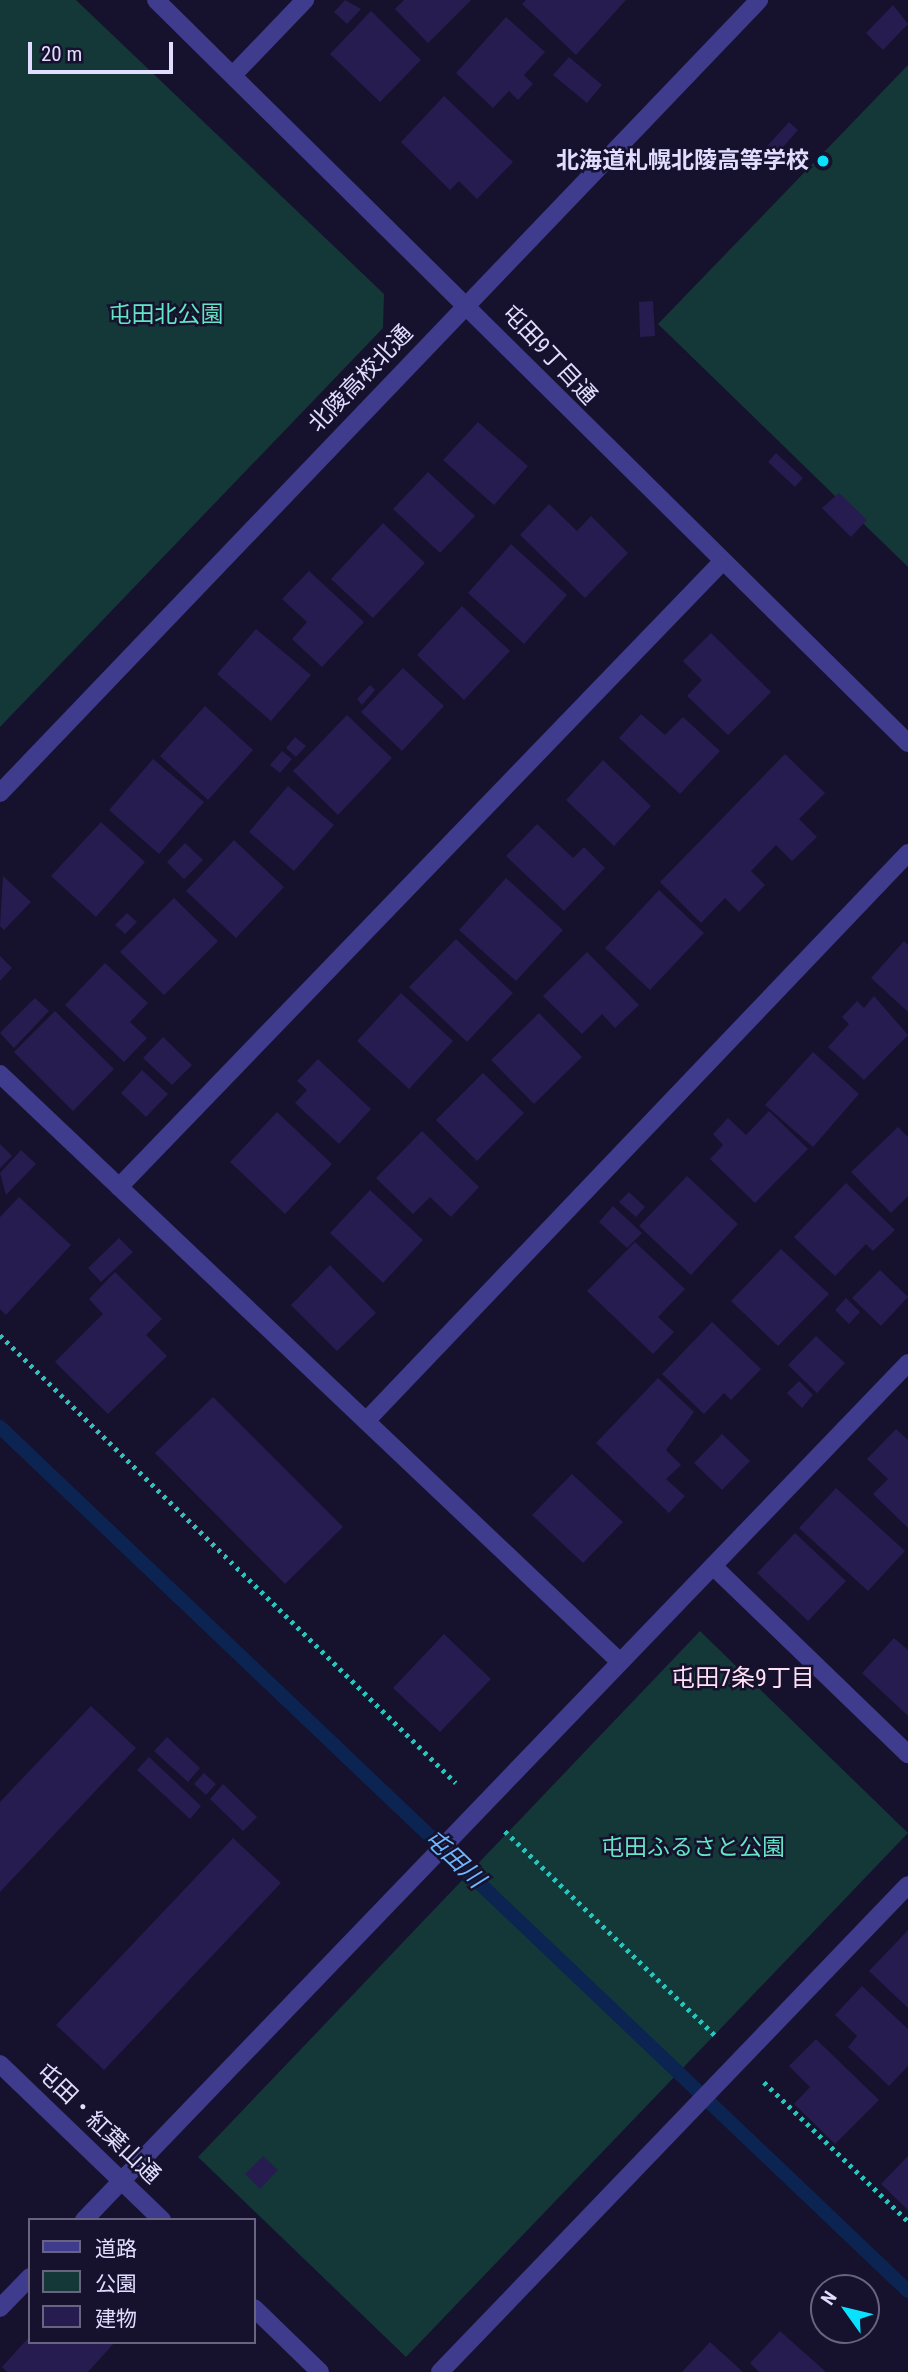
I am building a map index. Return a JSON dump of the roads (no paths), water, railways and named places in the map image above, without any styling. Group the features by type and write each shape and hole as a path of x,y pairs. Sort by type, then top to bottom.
{"street":[{"name":"屯田9丁目通","path":"156,0 468,303 720,564 908,743"},
{"path":"234,74 305,0"},
{"name":"北陵高校北通","path":"0,793 759,0"},
{"path":"119,1187 720,564"},
{"path":"366,1421 908,853"},
{"path":"0,1074 618,1660"},
{"path":"86,2218 618,1660 713,1566 908,1363"},
{"path":"713,1566 908,1754"},
{"path":"440,2372 908,1885"},
{"name":"屯田・紅葉山通","path":"0,2064 160,2218"},
{"path":"0,2308 28,2279"},
{"path":"256,2310 320,2372"}],"waterway":[{"name":"屯田川","path":"0,1427 908,2291"}],"place":[{"name":"北海道札幌北陵高等学校","path":"823,161"}],"district":[{"name":"屯田7条9丁目","path":"743,1679"}],"park label":[{"name":"屯田北公園","path":"166,315"},
{"name":"屯田ふるさと公園","path":"693,1848"}]}
